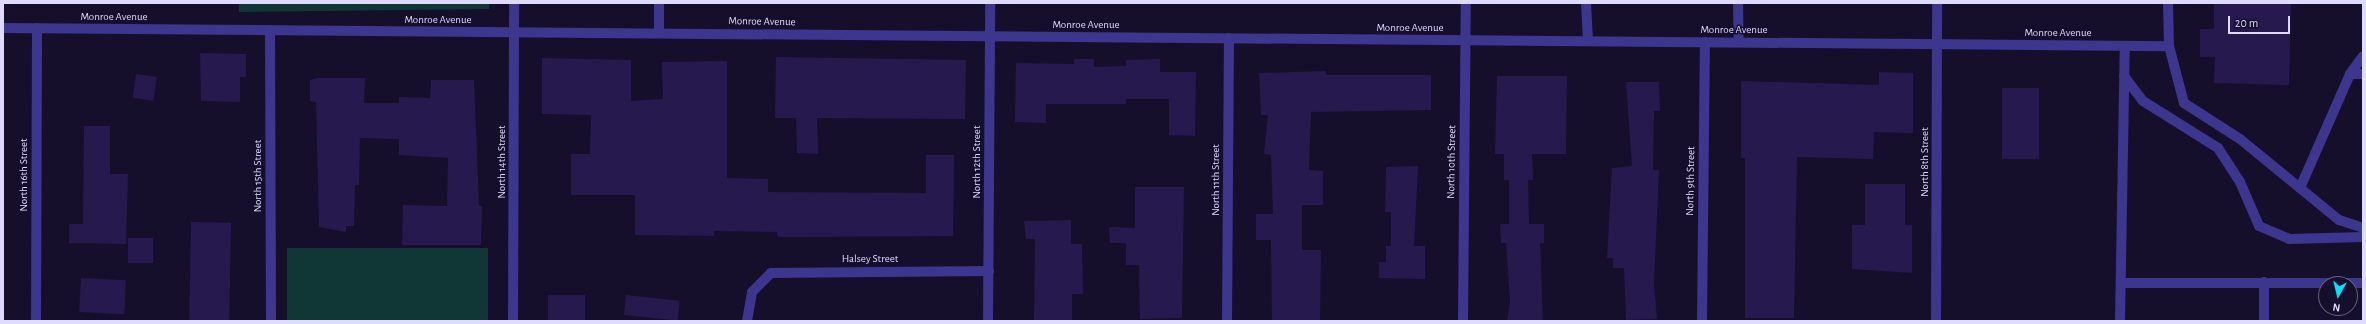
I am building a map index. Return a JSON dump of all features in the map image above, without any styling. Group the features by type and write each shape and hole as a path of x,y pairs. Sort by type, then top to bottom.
{"street":[{"name":"North 14th Street","path":"513,321 514,3"},
{"path":"659,3 659,33"},
{"name":"North 12th Street","path":"988,321 990,3"},
{"name":"North 10th Street","path":"1463,321 1466,3"},
{"path":"1586,3 1588,41"},
{"path":"1738,3 1739,42"},
{"name":"North 8th Street","path":"1936,321 1937,3"},
{"path":"2168,3 2169,46 2184,103 2240,139 2339,220 2363,228"},
{"name":"Monroe Avenue","path":"3,28 2169,46"},
{"name":"North 16th Street","path":"36,321 37,28"},
{"name":"North 15th Street","path":"270,30 271,321"},
{"name":"North 11th Street","path":"1227,321 1229,38"},
{"name":"North 9th Street","path":"1702,321 1705,42"},
{"path":"2120,321 2125,46"},
{"path":"2300,188 2350,74 2363,56"},
{"path":"2350,74 2363,74"},
{"path":"2124,76 2143,100 2218,148 2240,182 2259,226 2289,239 2363,236"},
{"name":"Halsey Street","path":"747,321 748,302 756,284 771,272 989,270"},
{"path":"2264,282 2264,321"},
{"path":"2121,283 2363,283"}],"green space":[{"path":"239,3 489,3 489,9 239,12"},
{"path":"287,248 488,248 488,321 287,321"}],"building":[{"path":"2214,3 2291,3 2289,85 2214,83 2215,57 2200,57 2200,29 2214,29"},
{"path":"200,53 246,54 246,77 240,77 240,102 201,101"},
{"path":"776,57 966,60 965,119 817,118 818,154 797,153 796,118 775,118"},
{"path":"542,58 631,60 631,101 663,99 662,62 727,61 727,178 768,179 768,192 926,193 926,155 954,155 953,236 778,237 777,232 714,231 714,236 635,235 635,195 571,195 571,154 590,154 591,115 542,114"},
{"path":"1074,59 1094,59 1094,67 1126,66 1126,60 1160,59 1160,72 1196,72 1195,136 1169,135 1169,99 1126,99 1126,104 1046,104 1046,123 1015,122 1016,63 1074,64"},
{"path":"1326,71 1326,75 1431,75 1431,110 1311,112 1309,170 1323,171 1323,205 1302,205 1302,250 1321,250 1320,321 1272,321 1271,240 1256,240 1256,214 1273,214 1271,155 1264,154 1268,115 1261,115 1259,73"},
{"path":"1879,72 1913,73 1913,133 1874,132 1873,159 1797,157 1794,318 1745,318 1745,158 1741,158 1741,81 1879,85"},
{"path":"136,74 157,77 153,101 133,98"},
{"path":"1497,76 1567,76 1566,154 1532,154 1533,180 1528,180 1529,224 1544,224 1544,243 1540,243 1543,321 1507,321 1510,301 1506,243 1501,243 1500,224 1509,224 1509,180 1504,180 1504,154 1495,154"},
{"path":"317,78 365,78 364,103 399,103 399,97 430,98 431,80 474,80 479,206 482,206 481,245 402,245 403,205 447,206 448,158 399,155 399,139 360,138 359,185 355,185 354,226 346,226 346,232 319,227 316,102 310,101 310,80"},
{"path":"1626,82 1659,82 1660,111 1654,111 1653,170 1659,170 1654,283 1657,319 1626,320 1624,268 1613,268 1613,258 1607,258 1612,168 1632,166"},
{"path":"2002,88 2039,88 2039,159 2002,159"},
{"path":"84,126 110,126 110,174 128,174 126,244 69,243 69,224 83,224"},
{"path":"1418,166 1414,246 1425,246 1425,279 1379,278 1379,262 1386,262 1386,246 1391,246 1391,212 1385,212 1386,167"},
{"path":"1865,184 1905,184 1905,225 1912,225 1912,273 1852,269 1852,225 1865,225"},
{"path":"1135,187 1184,187 1182,318 1140,319 1139,265 1126,265 1126,243 1110,243 1109,227 1135,228"},
{"path":"1071,220 1071,244 1082,244 1083,294 1072,294 1072,321 1034,321 1035,239 1026,239 1024,221"},
{"path":"191,222 231,223 229,321 189,321"},
{"path":"128,238 153,238 153,263 128,263"},
{"path":"81,278 126,280 124,314 79,312"},
{"path":"548,295 585,295 585,321 548,321"},
{"path":"626,295 680,301 678,321 624,315"}]}
